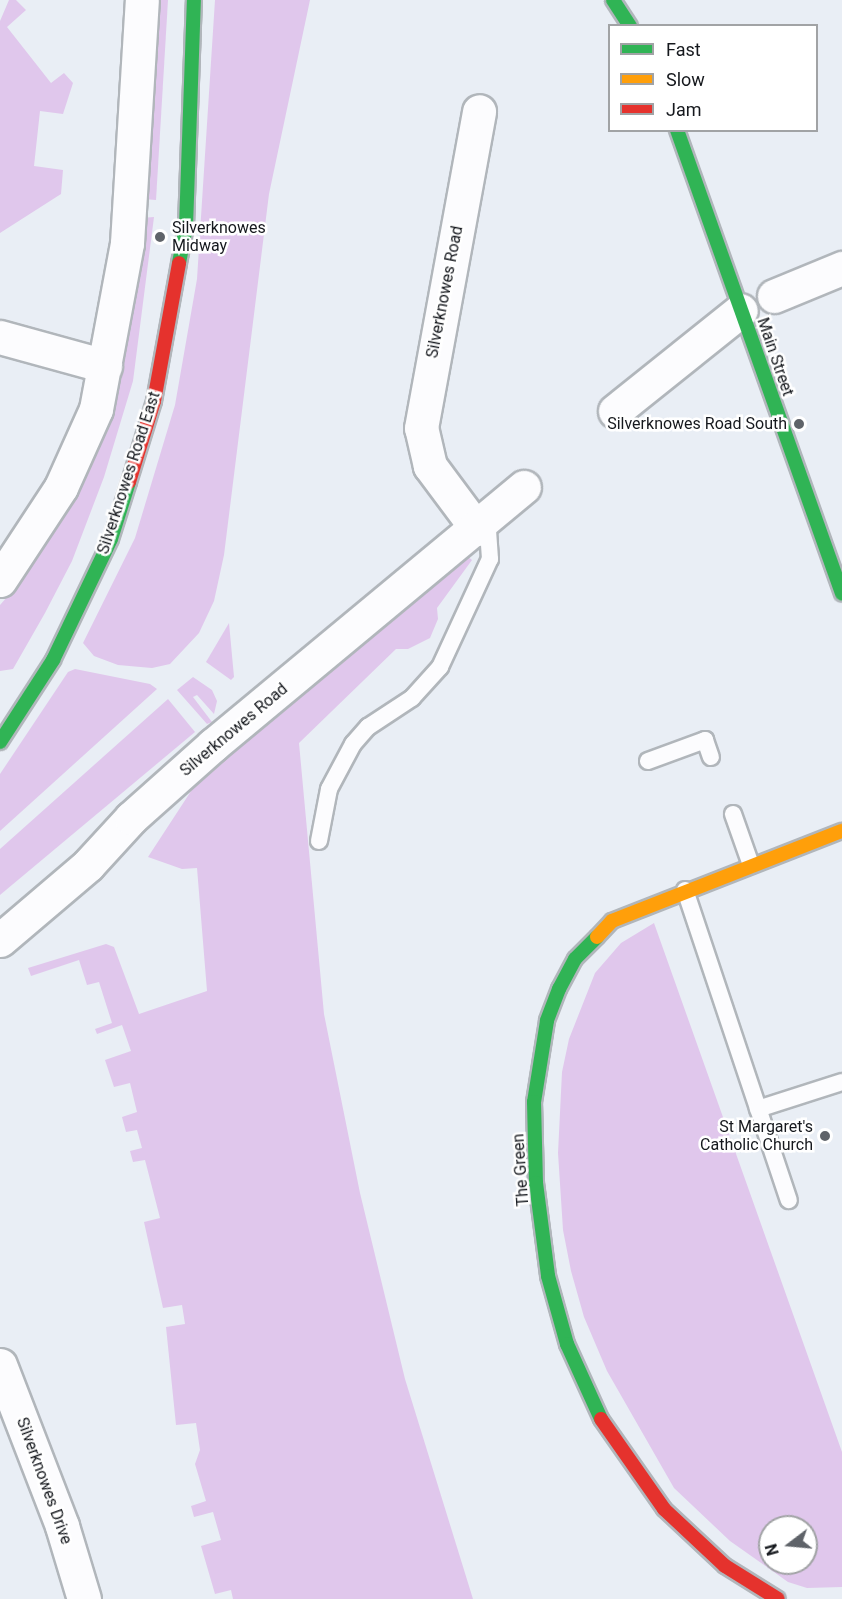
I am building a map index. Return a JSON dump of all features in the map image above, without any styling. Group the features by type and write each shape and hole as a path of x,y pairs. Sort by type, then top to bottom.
{"street":[{"path":"0,580 61,487 96,409 127,243 142,0"},
{"name":"Silverknowes Road East","path":"0,742 53,660 111,539 154,401 186,225 194,0"},
{"path":"613,0 629,24"},
{"name":"Silverknowes Road","path":"479,111 421,428 430,466 482,525"},
{"name":"Main Street","path":"678,132 842,594"},
{"path":"774,296 842,268"},
{"path":"615,411 741,310"},
{"path":"0,337 105,366"},
{"name":"Silverknowes Road","path":"0,940 88,865 131,818 213,745 482,525 524,487"},
{"name":"The Green","path":"778,1599 725,1566 695,1540 664,1509 611,1438 567,1344 548,1276 542,1230 534,1102 547,1021 559,989 575,959 612,921 685,890 842,831"},
{"name":"Silverknowes Drive","path":"0,1365 62,1526 84,1599"}],"lane":[{"path":"319,841 328,789 353,744 368,727 412,698 440,667 490,559 482,525"},
{"path":"648,761 705,740 711,757"},
{"path":"733,814 752,865"},
{"path":"685,890 789,1200"},
{"path":"758,1109 842,1082"}],"shaded area":[{"path":"9,0 16,0 26,10 7,27 51,83 64,73 73,83 63,114 40,111 34,166 63,170 61,194 0,233 0,21"},
{"path":"154,0 168,0 156,200 143,199"},
{"path":"215,0 310,0 269,194 224,555 214,601 199,633 170,664 152,668 118,665 94,656 83,643 135,538 175,405 197,279"},
{"path":"154,217 133,381 104,477 72,561 45,613 13,669 0,671 0,605 22,580 73,496 108,414 123,361 141,218"},
{"path":"467,556 472,560 437,608 438,619 430,638 408,649 396,649 299,743 324,1014 360,1193 405,1379 473,1599 233,1599 231,1590 215,1594 201,1546 221,1540 213,1512 194,1517 191,1506 206,1501 195,1464 200,1450 196,1423 176,1425 166,1327 185,1324 182,1305 163,1308 144,1222 160,1218 145,1160 133,1162 130,1151 142,1148 137,1130 126,1132 122,1117 137,1112 130,1083 114,1087 105,1060 131,1051 122,1025 97,1034 95,1029 112,1023 99,982 87,985 79,960 31,976 28,968 106,944 114,947 139,1014 207,991 197,868 182,869 148,857 195,785"},
{"path":"229,623 234,677 231,680 206,662"},
{"path":"75,669 150,684 157,689 0,831 0,774 68,672"},
{"path":"193,677 212,690 217,701 214,714 197,695 193,697 212,722 207,724 177,690"},
{"path":"168,699 195,732 0,895 0,849"},
{"path":"654,923 842,1452 842,1587 807,1588 788,1582 778,1575 818,1575 818,1515 758,1515 758,1561 730,1541 674,1488 607,1371 584,1317 571,1271 563,1230 558,1153 562,1072 569,1039 595,973 621,943"}],"traffic: fast":[{"path":"179,263 186,226 194,0"},
{"path":"613,0 629,24"},
{"path":"678,132 842,594"},
{"path":"0,742 53,660 111,539 129,482"},
{"path":"597,937 575,959 559,989 547,1021 534,1102 536,1183 548,1276 567,1344 601,1419"}],"traffic: slow":[{"path":"597,937 612,921 842,831"}],"traffic: jam":[{"path":"129,482 154,401 179,263"},
{"path":"601,1419 664,1509 725,1566 778,1599"}],"place":[{"name":"Silverknowes Midway","path":"160,237"},
{"name":"Silverknowes Road South","path":"799,424"},
{"name":"St Margaret's Catholic Church","path":"825,1136"}]}
